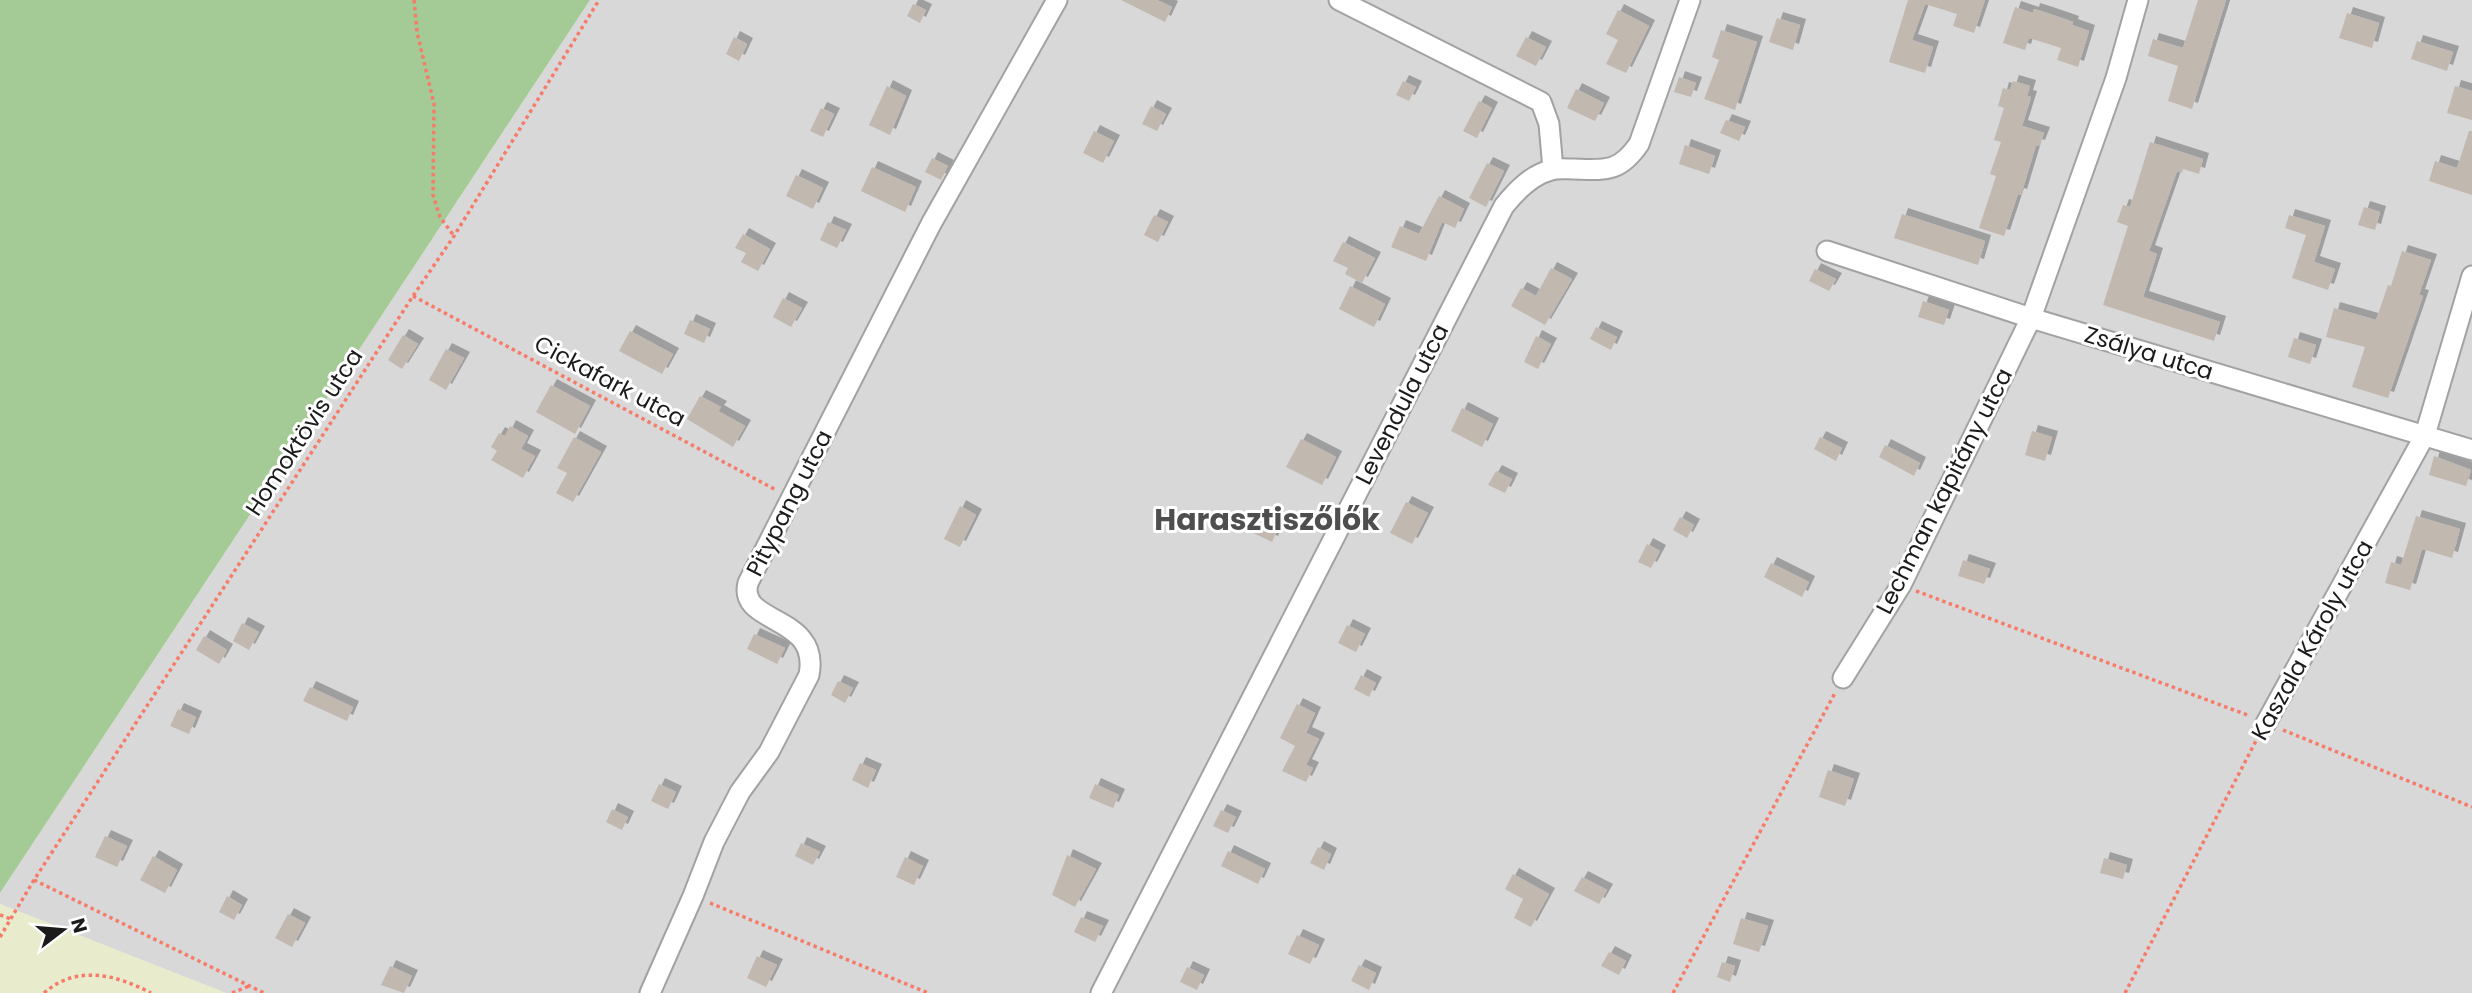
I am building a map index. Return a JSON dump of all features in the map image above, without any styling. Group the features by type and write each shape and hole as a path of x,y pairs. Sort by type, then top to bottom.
{"street":[{"name":"Pitypang utca","path":"650,993 714,842 740,792 769,752 809,675 812,664 803,638 751,603 747,592 748,583 931,224 1057,0"},
{"path":"1339,0 1541,102 1549,124 1553,169 1606,170 1622,165 1639,144 1690,0"},
{"name":"Lechman kapitány utca","path":"1843,678 1901,585 2031,318 2116,78 2138,0"},
{"name":"Levendula utca","path":"1101,993 1504,206 1524,185 1553,169"},
{"name":"Zsálya utca","path":"1827,251 2031,318 2472,450"},
{"name":"Kaszala Károly utca","path":"2266,723 2425,435 2472,276"}],"path":[{"path":"414,0 417,32 434,104 433,195 440,218 454,236"},
{"name":"Homoktövis utca","path":"0,937 34,880 454,236 599,0"},
{"name":"Cickafark utca","path":"413,296 790,498"},
{"path":"1901,585 2266,723 2472,807"},
{"path":"1673,993 1843,678"},
{"name":"Kaszala Károly utca","path":"2125,993 2266,723"},
{"path":"34,880 264,993"},
{"path":"693,896 928,993"},
{"path":"0,915 11,919"},
{"path":"44,993 67,978 92,974 126,980 151,993"},
{"path":"232,993 249,986"}],"shaded area":[{"path":"590,0 2472,0 2472,993 226,993 0,904 0,893"}],"green space":[{"path":"0,0 590,0 0,893"},
{"path":"0,904 226,993 0,993"}],"building":[{"path":"1121,0 1157,0 1172,7 1165,22"},
{"path":"1908,0 1985,0 1974,33 1953,26 1957,14 1925,4 1912,40 1933,47 1925,73 1889,62"},
{"path":"2198,0 2226,0 2192,109 2168,101 2178,66 2148,56 2153,39 2183,48"},
{"path":"913,4 926,10 920,23 907,16"},
{"path":"2015,7 2033,13 2034,9 2047,13 2089,31 2078,67 2057,60 2061,48 2029,38 2025,50 2003,43"},
{"path":"1618,10 1649,26 1626,73 1606,64 1618,40 1606,34"},
{"path":"2347,13 2379,23 2372,48 2339,38"},
{"path":"1777,18 1800,25 1793,50 1769,42"},
{"path":"1721,30 1757,42 1735,110 1704,99 1719,60 1712,57"},
{"path":"734,37 747,44 739,61 726,54"},
{"path":"1526,37 1546,47 1536,66 1516,56"},
{"path":"2417,41 2453,52 2447,71 2411,59"},
{"path":"1679,77 1696,83 1691,97 1674,92"},
{"path":"1403,81 1416,87 1409,101 1396,95"},
{"path":"2013,81 2030,86 2027,96 2031,97 2022,126 2044,133 2039,146 2036,145 2021,195 2018,194 2004,236 1979,228 1996,176 1990,174 2001,142 1994,140 2004,108 1998,106 2003,88 2010,90"},
{"path":"887,86 906,96 890,135 869,125"},
{"path":"2455,86 2472,91 2472,120 2447,113"},
{"path":"1576,89 1604,103 1595,121 1567,108"},
{"path":"1479,101 1492,108 1477,138 1463,131"},
{"path":"1151,106 1166,114 1157,131 1142,124"},
{"path":"821,108 834,114 823,137 810,131"},
{"path":"1726,120 1745,127 1739,141 1720,133"},
{"path":"1094,131 1114,141 1103,163 1083,153"},
{"path":"2469,131 2472,131 2472,195 2429,181 2435,161 2457,168"},
{"path":"2150,142 2203,159 2199,174 2183,169 2182,173 2177,171 2149,251 2157,254 2143,297 2220,322 2214,341 2103,305 2128,226 2117,222 2123,205 2130,207"},
{"path":"1685,145 1715,156 1709,174 1679,164"},
{"path":"932,158 948,166 941,180 925,172"},
{"path":"1487,163 1504,171 1486,207 1469,198"},
{"path":"872,167 916,187 905,212 861,191"},
{"path":"796,175 823,188 813,209 786,196"},
{"path":"1439,196 1464,209 1455,228 1442,222 1426,261 1391,247 1400,226 1419,234"},
{"path":"2364,207 2380,212 2375,230 2358,225"},
{"path":"1902,214 1985,241 1978,265 1894,238"},
{"path":"1154,215 1168,222 1158,242 1144,235"},
{"path":"2289,215 2325,226 2314,262 2335,269 2328,290 2292,278 2306,235 2285,228"},
{"path":"828,222 846,230 837,248 820,240"},
{"path":"743,234 770,249 758,271 741,262 746,253 735,248"},
{"path":"1343,242 1375,258 1362,283 1345,274 1348,268 1333,261"},
{"path":"2402,251 2431,260 2419,295 2423,296 2388,398 2352,387 2365,347 2326,337 2334,308 2376,320"},
{"path":"1551,268 1572,279 1545,325 1511,306 1521,288 1536,296"},
{"path":"1815,269 1836,279 1829,291 1809,281"},
{"path":"1350,286 1385,304 1374,327 1339,309"},
{"path":"783,298 802,308 791,327 773,317"},
{"path":"1923,301 1949,310 1944,325 1918,317"},
{"path":"690,320 710,329 704,343 684,334"},
{"path":"1596,327 1617,337 1611,350 1590,339"},
{"path":"630,331 673,354 662,374 619,351"},
{"path":"403,335 418,344 402,369 388,360"},
{"path":"1536,336 1551,344 1538,369 1524,362"},
{"path":"2294,338 2316,345 2310,364 2288,357"},
{"path":"446,349 464,358 446,390 429,380"},
{"path":"551,385 590,406 575,434 536,412"},
{"path":"700,396 721,407 718,411 745,426 733,447 687,419"},
{"path":"1462,408 1493,424 1482,447 1451,431"},
{"path":"510,426 528,436 521,449 535,456 523,478 491,460 497,451 491,447 499,433 505,436"},
{"path":"2032,431 2052,437 2045,461 2025,455"},
{"path":"574,437 601,452 573,502 556,493 567,473 557,468"},
{"path":"1820,437 1842,448 1836,461 1814,449"},
{"path":"1301,439 1336,457 1322,485 1286,467"},
{"path":"1885,445 1920,463 1914,476 1879,457"},
{"path":"2434,456 2471,470 2466,486 2429,475"},
{"path":"1496,471 1512,479 1505,493 1488,485"},
{"path":"1406,502 1428,513 1412,544 1390,533"},
{"path":"960,506 976,515 960,547 944,539"},
{"path":"1258,516 1279,526 1272,542 1251,532"},
{"path":"2416,516 2460,529 2452,558 2422,549 2410,590 2385,583 2391,562 2401,565"},
{"path":"1680,517 1694,525 1687,538 1673,530"},
{"path":"1647,544 1660,551 1651,568 1638,562"},
{"path":"1963,560 1990,569 1984,584 1958,576"},
{"path":"1771,563 1809,582 1802,597 1764,577"},
{"path":"242,623 259,632 249,650 233,641"},
{"path":"1347,625 1365,634 1356,652 1338,643"},
{"path":"754,634 785,648 777,664 747,649"},
{"path":"204,636 227,650 219,664 196,650"},
{"path":"1361,675 1376,683 1369,697 1354,689"},
{"path":"838,681 853,688 845,703 831,695"},
{"path":"310,687 353,707 347,721 303,701"},
{"path":"1297,704 1315,713 1306,733 1319,739 1306,765 1313,768 1306,782 1282,771 1295,746 1280,738"},
{"path":"178,709 196,717 189,734 170,726"},
{"path":"860,763 876,770 868,788 852,780"},
{"path":"1828,770 1854,779 1845,806 1819,797"},
{"path":"659,784 676,792 668,809 651,801"},
{"path":"1095,784 1119,795 1113,808 1089,798"},
{"path":"612,809 628,817 622,830 606,822"},
{"path":"1221,810 1236,817 1228,833 1213,826"},
{"path":"105,836 127,846 117,867 95,857"},
{"path":"801,843 820,852 813,865 795,856"},
{"path":"1318,847 1331,854 1324,870 1310,863"},
{"path":"1228,851 1265,869 1258,884 1221,866"},
{"path":"1067,855 1096,869 1075,907 1052,895"},
{"path":"153,856 177,870 165,893 140,880"},
{"path":"905,857 923,866 914,885 896,877"},
{"path":"2104,858 2127,865 2123,879 2100,873"},
{"path":"1513,874 1549,894 1531,927 1514,918 1523,899 1505,889"},
{"path":"1582,877 1607,890 1599,904 1574,891"},
{"path":"227,896 242,905 234,920 219,912"},
{"path":"288,914 305,923 292,947 275,938"},
{"path":"1081,917 1103,926 1095,942 1074,932"},
{"path":"1741,918 1768,926 1759,952 1733,944"},
{"path":"1297,935 1319,945 1310,964 1288,954"},
{"path":"1609,952 1626,961 1619,975 1601,966"},
{"path":"757,956 777,965 766,987 747,978"},
{"path":"1722,962 1735,966 1730,982 1717,977"},
{"path":"1359,965 1376,973 1369,990 1351,981"},
{"path":"390,966 412,976 404,993 381,985"},
{"path":"1187,967 1204,975 1197,990 1180,982"}],"district":[{"name":"Harasztiszőlők","path":"1267,519"}]}
